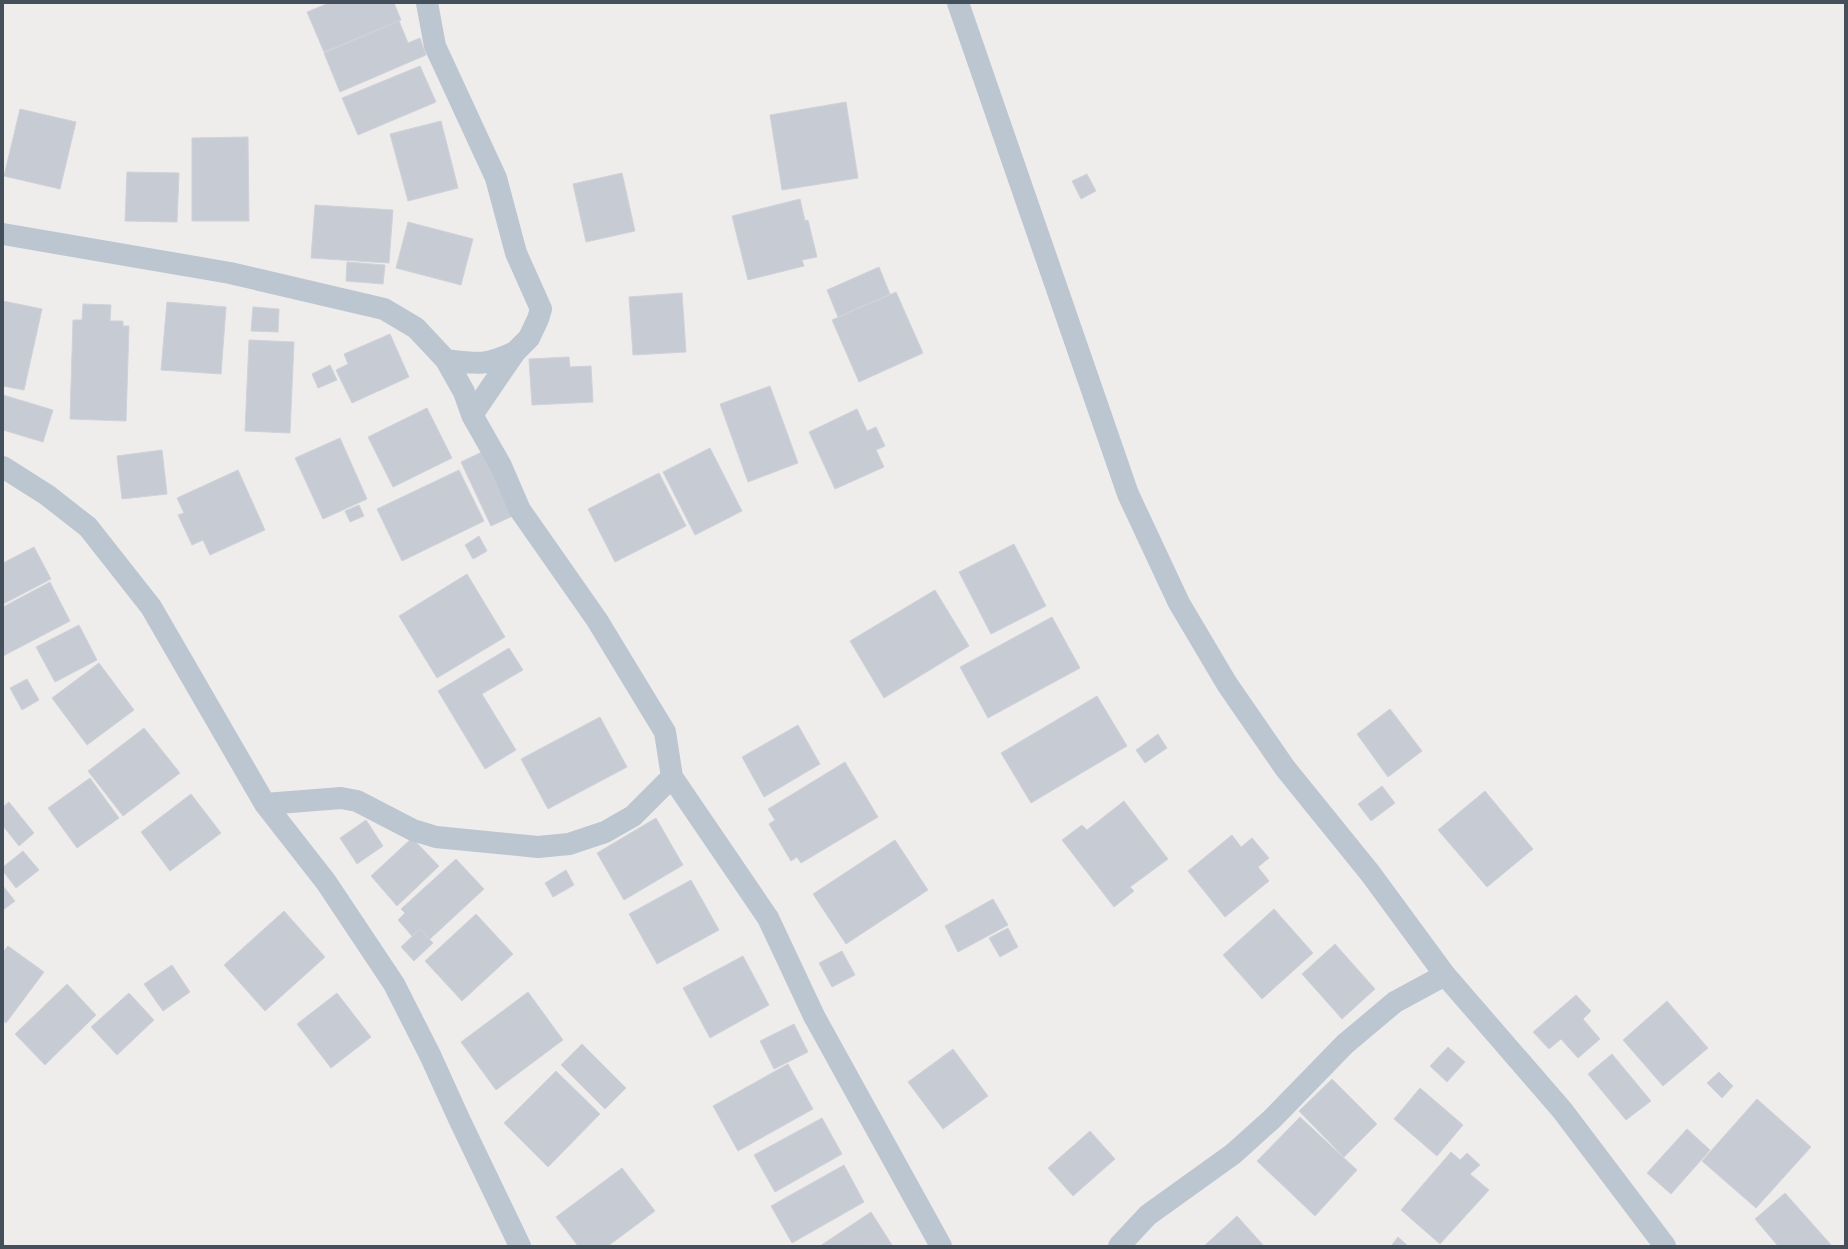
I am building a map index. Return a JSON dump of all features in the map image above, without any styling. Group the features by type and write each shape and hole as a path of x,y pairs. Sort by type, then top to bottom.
{"street":[{"path":"427,3 435,46 496,178 516,253 541,309 529,338 515,352 472,415"},
{"path":"958,3 1128,494 1179,603 1227,684 1285,768 1370,873 1445,975 1562,1110 1665,1246"},
{"path":"3,234 230,273 384,309 416,328 446,360 464,392 472,415 501,466 520,510 597,620 665,732 672,777 768,918 814,1016 942,1246"},
{"path":"446,360 478,364 494,361 515,352"},
{"path":"3,467 47,495 88,528 146,601 265,804 326,882 394,984 430,1055 520,1246"},
{"path":"265,804 341,798 357,801 413,830 436,837 538,847 568,844 605,832 633,816 672,777"},
{"path":"1119,1246 1148,1215 1233,1154 1272,1119 1356,1035 1395,1002 1445,975"}],"building":[{"path":"329,3 394,3 401,20 324,52 307,12"},
{"path":"399,21 408,43 420,38 426,55 340,92 324,53"},
{"path":"420,66 436,102 358,135 342,98"},
{"path":"846,102 858,178 782,190 770,115"},
{"path":"20,109 76,122 60,189 4,176"},
{"path":"441,121 458,188 408,201 390,134"},
{"path":"248,137 249,221 192,221 192,138"},
{"path":"127,172 179,173 177,222 125,221"},
{"path":"622,173 635,231 586,242 573,184"},
{"path":"1087,174 1096,191 1081,199 1072,181"},
{"path":"800,199 805,221 808,220 817,257 802,260 804,266 748,280 732,216"},
{"path":"315,205 393,210 389,263 311,258"},
{"path":"408,222 473,239 461,285 396,268"},
{"path":"347,262 385,265 383,284 346,281"},
{"path":"879,267 890,294 838,317 827,290"},
{"path":"896,292 923,353 859,382 832,320"},
{"path":"682,293 686,352 633,355 629,297"},
{"path":"3,301 42,309 24,390 3,386"},
{"path":"167,302 226,307 221,374 161,370"},
{"path":"83,304 111,305 110,321 123,321 123,326 129,326 126,421 70,419 73,320 82,320"},
{"path":"253,307 279,309 278,332 251,331"},
{"path":"390,334 409,377 352,403 336,370 348,364 344,354"},
{"path":"249,340 294,342 290,433 245,431"},
{"path":"569,357 570,367 591,366 593,402 532,405 529,359"},
{"path":"330,365 337,380 318,388 312,374"},
{"path":"770,386 798,463 748,482 720,404"},
{"path":"3,395 53,410 43,442 3,430"},
{"path":"427,408 452,458 393,487 368,437"},
{"path":"857,409 867,431 876,427 885,446 876,450 884,467 835,489 809,432"},
{"path":"340,438 367,499 323,519 295,458"},
{"path":"710,448 742,511 695,535 663,472"},
{"path":"162,450 167,494 122,499 117,456"},
{"path":"484,451 515,515 491,526 461,462"},
{"path":"238,470 265,530 210,555 203,540 192,545 178,515 184,513 177,498"},
{"path":"459,470 484,521 402,561 377,509"},
{"path":"659,473 686,526 615,562 588,509"},
{"path":"359,505 364,516 350,522 345,511"},
{"path":"479,536 487,551 473,559 465,545"},
{"path":"1014,544 1046,606 991,634 959,572"},
{"path":"34,547 51,579 3,604 3,563"},
{"path":"467,574 505,637 437,678 399,616"},
{"path":"50,582 70,621 3,656 3,607"},
{"path":"935,590 969,646 884,698 850,641"},
{"path":"1052,617 1080,668 988,718 960,667"},
{"path":"79,625 97,660 55,682 36,647"},
{"path":"509,648 523,670 482,694 516,750 485,769 438,691"},
{"path":"99,663 134,710 87,745 52,698"},
{"path":"27,679 39,700 22,710 10,688"},
{"path":"1097,696 1127,746 1031,803 1001,753"},
{"path":"1390,709 1422,751 1388,777 1357,734"},
{"path":"600,717 627,767 548,809 521,759"},
{"path":"798,725 820,764 764,797 742,757"},
{"path":"144,728 180,773 123,816 88,771"},
{"path":"1158,734 1167,748 1145,763 1136,750"},
{"path":"845,762 878,817 801,863 797,857 791,861 769,824 775,820 768,809"},
{"path":"90,778 119,818 77,848 48,808"},
{"path":"1382,786 1395,803 1371,821 1358,804"},
{"path":"1485,791 1533,849 1487,887 1438,830"},
{"path":"191,794 221,833 170,871 141,832"},
{"path":"1124,801 1168,859 1130,887 1134,891 1114,907 1062,840 1082,825 1087,830"},
{"path":"9,802 34,833 19,846 3,826 3,807"},
{"path":"656,818 683,865 624,900 597,853"},
{"path":"366,820 383,846 357,864 340,838"},
{"path":"1232,835 1241,847 1252,838 1269,858 1258,867 1269,881 1225,917 1188,871"},
{"path":"412,838 439,866 397,906 371,876"},
{"path":"895,840 928,890 846,944 813,894"},
{"path":"23,851 39,870 16,888 3,871 3,867"},
{"path":"456,859 484,889 430,939 420,929 412,936 398,920 405,913 401,909"},
{"path":"566,870 574,885 553,897 545,883"},
{"path":"691,880 719,930 657,964 629,914"},
{"path":"3,886 15,901 3,910"},
{"path":"993,899 1008,925 958,952 945,926"},
{"path":"1274,909 1313,953 1262,999 1223,955"},
{"path":"284,911 325,957 265,1011 224,965"},
{"path":"476,914 513,954 462,1001 425,961"},
{"path":"1008,928 1018,947 1000,957 989,938"},
{"path":"420,929 433,943 414,961 401,947"},
{"path":"1335,944 1375,989 1342,1019 1302,974"},
{"path":"8,946 44,972 6,1023 3,1021 3,952"},
{"path":"842,951 855,975 832,987 819,963"},
{"path":"743,956 769,1005 710,1038 683,988"},
{"path":"172,965 190,992 163,1011 144,984"},
{"path":"67,984 96,1015 45,1065 15,1034"},
{"path":"528,992 563,1040 496,1090 461,1042"},
{"path":"129,993 154,1020 117,1055 91,1027"},
{"path":"337,993 371,1037 331,1068 297,1024"},
{"path":"1576,995 1591,1011 1583,1019 1600,1039 1578,1058 1561,1039 1549,1049 1533,1032"},
{"path":"1667,1001 1708,1048 1663,1086 1623,1040"},
{"path":"794,1024 808,1052 774,1069 760,1041"},
{"path":"582,1044 626,1088 605,1109 561,1065"},
{"path":"1448,1047 1465,1062 1447,1082 1430,1066"},
{"path":"953,1049 988,1096 943,1129 908,1082"},
{"path":"1612,1054 1651,1101 1626,1120 1588,1074"},
{"path":"788,1064 813,1109 738,1151 713,1106"},
{"path":"556,1071 600,1114 548,1167 504,1123"},
{"path":"1719,1072 1733,1086 1722,1098 1707,1083"},
{"path":"1332,1079 1377,1124 1344,1157 1299,1111"},
{"path":"1420,1088 1463,1125 1437,1156 1394,1119"},
{"path":"1757,1099 1811,1147 1756,1208 1702,1161"},
{"path":"1300,1117 1357,1170 1315,1216 1257,1161"},
{"path":"822,1118 842,1154 775,1192 754,1155"},
{"path":"1687,1129 1710,1150 1671,1194 1647,1173"},
{"path":"1090,1131 1115,1159 1073,1196 1048,1168"},
{"path":"1451,1152 1460,1160 1467,1153 1480,1165 1470,1174 1489,1190 1440,1244 1401,1210"},
{"path":"844,1165 864,1202 792,1243 771,1206"},
{"path":"622,1168 655,1211 608,1246 578,1246 556,1217"},
{"path":"1785,1193 1832,1246 1778,1246 1755,1219"},
{"path":"871,1212 892,1245 820,1246"},
{"path":"1237,1216 1264,1246 1204,1246"},
{"path":"1398,1237 1408,1246 1391,1246"}]}
